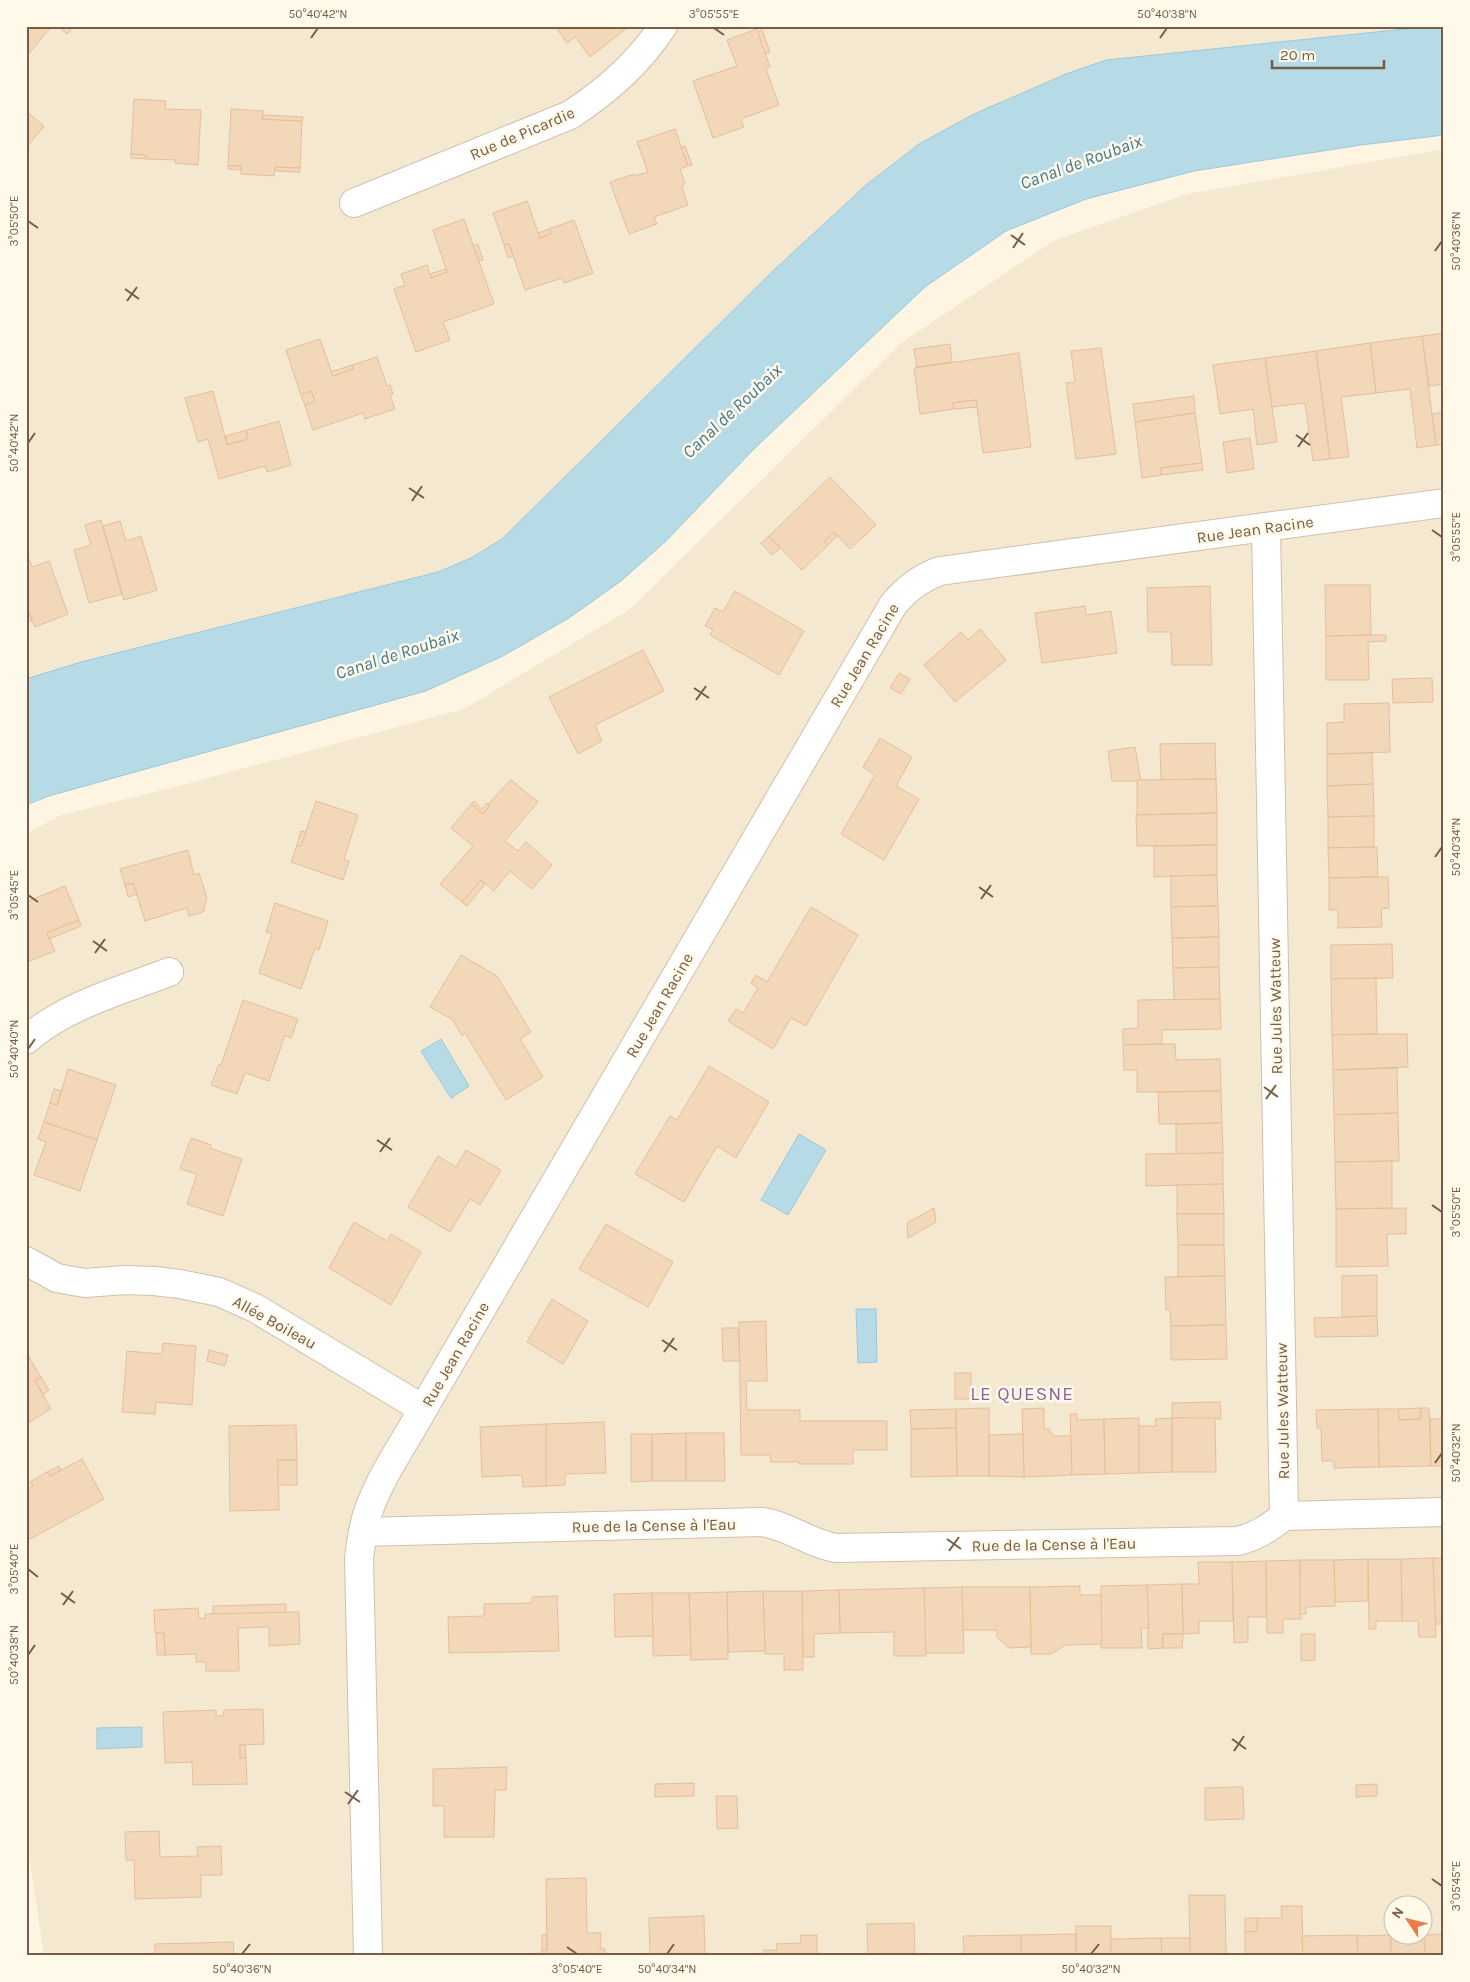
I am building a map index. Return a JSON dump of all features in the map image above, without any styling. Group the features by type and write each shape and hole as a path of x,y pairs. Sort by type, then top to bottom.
{"street":[{"name":"Rue de Picardie","path":"354,203 570,115 594,100 618,80 641,56 663,26"},
{"name":"Rue Jean Racine","path":"368,1956 359,1558 363,1532 377,1490 893,606 902,594 920,580 940,571 1444,503"},
{"name":"Rue Jules Watteuw","path":"1266,527 1284,1516"},
{"path":"26,1040 53,1019 70,1010 169,972"},
{"name":"Allée Boileau","path":"26,1262 57,1278 72,1281 85,1283 125,1280 154,1281 219,1292 255,1308 424,1409"},
{"path":"1284,1516 1444,1512"},
{"name":"Rue de la Cense à l'Eau","path":"363,1532 761,1522 780,1526 827,1546 846,1548 1237,1541 1252,1538 1267,1530 1284,1516"}],"shaded area":[{"path":"26,26 1434,26 1106,60 919,144 866,185 774,270 502,539 471,558 438,572 81,662 26,679"},
{"path":"1444,149 1444,1956 44,1956 26,1833 26,834 61,815 186,784 464,709 629,610 901,343 1055,240 1187,194"}],"water":[{"name":"Canal de Roubaix","path":"1444,26 1444,135 1361,145 1194,171 1086,199 1006,231 925,287 753,450 666,541 621,581 569,618 503,656 426,691 49,796 26,805 26,679 81,662 438,572 471,558 502,539 774,270 866,185 919,144 974,114 1066,74 1106,60"},
{"path":"441,1039 469,1086 451,1098 421,1051"},
{"path":"799,1134 826,1150 788,1215 761,1200"},
{"path":"856,1309 876,1309 877,1362 858,1363"},
{"path":"142,1727 142,1747 97,1749 97,1728"}],"building":[{"path":"26,26 52,26 26,57"},
{"path":"58,26 74,26 67,34"},
{"path":"555,26 626,26 627,28 590,57 575,37 567,43"},
{"path":"757,29 770,67 766,69 779,105 741,119 744,127 713,138 693,81 737,66 727,40"},
{"path":"762,30 770,52 765,54 758,32"},
{"path":"134,99 166,101 165,109 201,110 198,165 175,163 175,160 146,159 146,155 131,154"},
{"path":"231,109 263,111 262,119 302,121 300,168 275,167 274,176 241,174 241,166 228,166"},
{"path":"26,111 44,126 26,148"},
{"path":"263,115 303,117 302,121 262,119"},
{"path":"675,129 688,166 680,169 685,183 682,188 688,205 654,217 657,224 629,234 610,182 634,174 635,176 648,172 637,142"},
{"path":"685,146 692,165 688,166 681,147"},
{"path":"131,154 146,155 146,159 131,158"},
{"path":"228,166 241,166 241,170 228,169"},
{"path":"275,167 300,168 300,172 275,171"},
{"path":"527,201 540,238 551,234 549,229 574,220 593,273 564,283 562,278 525,290 509,244 504,245 493,213"},
{"path":"464,219 494,304 443,322 450,340 416,352 394,289 405,285 401,274 427,265 431,278 447,272 433,230"},
{"path":"549,229 551,234 540,238 538,233"},
{"path":"478,244 483,260 479,261 473,246"},
{"path":"509,244 513,256 508,258 504,245"},
{"path":"446,269 447,272 431,278 430,274"},
{"path":"1444,333 1444,384 1429,386 1422,336"},
{"path":"1422,336 1436,445 1417,448 1410,389 1376,393 1370,343"},
{"path":"320,339 333,376 353,369 352,365 377,357 387,386 390,385 393,394 390,395 395,409 365,419 363,413 313,430 305,405 315,401 311,391 301,395 286,350"},
{"path":"1370,343 1376,393 1341,397 1349,457 1330,459 1316,351"},
{"path":"950,344 952,362 917,367 914,349"},
{"path":"1101,348 1116,454 1076,459 1066,383 1075,382 1071,351"},
{"path":"1316,351 1330,459 1313,461 1305,403 1272,407 1265,358"},
{"path":"1019,353 1031,447 983,453 976,400 953,403 954,409 920,414 914,368"},
{"path":"1265,358 1277,442 1257,445 1253,409 1220,414 1213,365"},
{"path":"352,365 353,369 333,376 331,372"},
{"path":"213,391 227,445 247,439 247,430 279,421 291,465 267,472 265,466 219,479 208,439 198,442 185,398"},
{"path":"311,391 315,401 305,405 301,395"},
{"path":"1194,396 1195,413 1135,422 1133,404"},
{"path":"976,400 977,407 954,409 953,403"},
{"path":"1444,412 1444,444 1436,445 1432,414"},
{"path":"1195,413 1202,463 1161,468 1161,475 1142,478 1135,422"},
{"path":"247,430 247,439 227,445 226,436"},
{"path":"1250,438 1254,469 1227,473 1223,442"},
{"path":"1202,463 1203,470 1161,475 1161,468"},
{"path":"830,477 876,525 850,549 834,532 824,542 828,545 802,570 769,536"},
{"path":"101,520 122,594 89,603 74,550 91,545 85,525"},
{"path":"120,521 126,541 141,536 157,590 124,600 103,526"},
{"path":"834,532 837,536 828,545 824,542"},
{"path":"769,536 780,548 772,555 761,543"},
{"path":"26,551 32,567 49,561 68,614 35,627 26,605"},
{"path":"1325,585 1370,585 1371,635 1326,636"},
{"path":"1210,586 1212,665 1172,665 1171,632 1148,632 1147,588"},
{"path":"735,591 804,631 779,675 710,635 713,630 705,626 715,608 723,612"},
{"path":"26,605 32,621 26,623"},
{"path":"1085,606 1086,615 1111,611 1117,653 1042,663 1035,613"},
{"path":"980,629 1006,660 955,702 924,665 961,632 968,640"},
{"path":"1386,635 1386,641 1368,642 1369,680 1326,680 1326,636"},
{"path":"643,650 664,691 595,725 602,741 578,754 549,697"},
{"path":"899,673 910,679 901,694 890,688"},
{"path":"1432,678 1433,702 1393,703 1392,679"},
{"path":"1389,703 1390,752 1327,754 1327,723 1344,722 1344,704"},
{"path":"880,738 912,757 896,786 919,799 884,860 841,834 875,775 863,767"},
{"path":"1215,743 1216,779 1161,780 1160,744"},
{"path":"1135,747 1141,781 1112,781 1108,751"},
{"path":"1372,753 1373,784 1327,786 1327,754"},
{"path":"1216,779 1217,813 1137,815 1137,780"},
{"path":"511,780 538,802 505,841 518,851 526,842 552,865 532,889 510,871 494,891 481,880 462,902 440,884 473,846 451,828 471,804 483,814 490,805 488,804"},
{"path":"1373,784 1374,816 1328,817 1327,786"},
{"path":"316,801 358,815 344,859 349,861 343,880 291,862 297,845 301,846"},
{"path":"474,801 482,809 487,803 490,805 483,814 471,804"},
{"path":"1217,813 1217,845 1137,846 1136,815"},
{"path":"1374,816 1374,847 1328,848 1328,817"},
{"path":"301,831 306,832 301,846 297,845"},
{"path":"1217,845 1217,875 1154,877 1154,846"},
{"path":"1377,847 1378,877 1329,878 1328,848"},
{"path":"188,850 194,875 199,873 207,898 203,912 189,916 187,908 145,921 133,883 125,885 120,869"},
{"path":"1217,875 1218,906 1171,907 1171,876"},
{"path":"1388,877 1389,908 1381,909 1382,927 1338,928 1338,910 1329,910 1329,878"},
{"path":"481,880 485,884 467,906 462,902"},
{"path":"133,883 137,894 128,897 125,885"},
{"path":"65,886 79,920 47,933 55,951 27,962 26,902"},
{"path":"275,903 328,921 319,950 315,948 301,989 259,973 272,934 266,932"},
{"path":"1218,906 1219,937 1172,938 1171,907"},
{"path":"811,907 858,935 806,1026 791,1018 773,1049 728,1021 736,1009 743,1013 758,988 751,983 756,975 767,982"},
{"path":"79,920 81,926 49,939 47,933"},
{"path":"1219,937 1219,967 1173,968 1172,938"},
{"path":"1392,944 1393,978 1331,979 1331,945"},
{"path":"461,955 497,976 531,1032 520,1039 543,1077 506,1100 465,1033 462,1036 453,1020 430,1007"},
{"path":"1219,967 1220,999 1174,1000 1173,968"},
{"path":"1376,978 1377,1034 1332,1035 1331,979"},
{"path":"1220,999 1221,1029 1162,1030 1162,1044 1123,1045 1123,1029 1138,1028 1138,1000"},
{"path":"243,1000 298,1019 291,1038 285,1035 269,1081 245,1073 237,1094 211,1085 219,1064 221,1065"},
{"path":"1407,1034 1408,1067 1333,1070 1332,1035"},
{"path":"1175,1044 1176,1060 1220,1059 1221,1091 1137,1092 1137,1070 1124,1070 1123,1045"},
{"path":"709,1066 769,1102 736,1158 717,1146 684,1202 635,1174 670,1116 677,1120"},
{"path":"1397,1068 1398,1113 1334,1115 1333,1070"},
{"path":"68,1069 116,1085 97,1140 44,1122 50,1103 57,1105"},
{"path":"54,1089 61,1091 57,1105 50,1103"},
{"path":"1221,1091 1222,1123 1159,1124 1158,1092"},
{"path":"1398,1113 1399,1161 1335,1162 1334,1115"},
{"path":"44,1122 97,1140 80,1191 34,1175 46,1142 38,1139"},
{"path":"1222,1123 1223,1153 1176,1154 1176,1124"},
{"path":"191,1138 211,1145 210,1148 242,1159 223,1216 187,1204 197,1174 180,1169"},
{"path":"466,1150 501,1170 480,1205 470,1199 450,1232 408,1207 438,1156 456,1167"},
{"path":"1223,1153 1223,1184 1146,1186 1146,1154"},
{"path":"1392,1161 1392,1208 1336,1209 1335,1162"},
{"path":"1223,1184 1224,1214 1177,1214 1177,1185"},
{"path":"934,1208 936,1222 908,1238 907,1223"},
{"path":"1406,1208 1406,1234 1387,1234 1388,1266 1336,1267 1336,1209"},
{"path":"1177,1214 1224,1214 1224,1245 1178,1245"},
{"path":"354,1222 387,1241 391,1234 421,1252 391,1305 329,1268"},
{"path":"606,1224 673,1262 648,1307 579,1269"},
{"path":"1178,1245 1224,1245 1225,1276 1178,1277"},
{"path":"1377,1275 1377,1316 1342,1317 1342,1276"},
{"path":"1225,1276 1226,1325 1171,1326 1170,1310 1166,1310 1165,1277"},
{"path":"552,1299 588,1321 563,1364 527,1342"},
{"path":"1377,1316 1378,1336 1315,1337 1314,1318"},
{"path":"766,1321 767,1381 746,1381 747,1410 800,1410 800,1421 887,1421 887,1450 853,1450 853,1464 771,1462 770,1455 741,1455 739,1322"},
{"path":"1226,1325 1227,1359 1171,1360 1171,1326"},
{"path":"722,1328 738,1328 740,1361 723,1361"},
{"path":"163,1343 196,1346 192,1405 156,1402 155,1414 122,1412 127,1351 162,1354"},
{"path":"209,1350 228,1355 225,1366 207,1361"},
{"path":"26,1352 41,1377 35,1381 51,1409 26,1424"},
{"path":"955,1373 971,1373 971,1399 955,1399"},
{"path":"41,1377 49,1390 43,1394 35,1381"},
{"path":"1220,1402 1221,1419 1172,1418 1172,1403"},
{"path":"989,1408 989,1476 957,1476 956,1409"},
{"path":"1044,1408 1044,1429 1049,1429 1053,1436 1071,1436 1072,1475 1024,1477 1022,1409"},
{"path":"1421,1408 1421,1419 1399,1420 1398,1409"},
{"path":"1421,1408 1429,1408 1431,1466 1379,1467 1378,1409 1398,1409 1399,1420 1421,1419"},
{"path":"956,1409 956,1428 911,1429 910,1410"},
{"path":"1378,1409 1379,1467 1334,1468 1334,1461 1322,1461 1321,1428 1317,1428 1316,1410"},
{"path":"1070,1414 1077,1414 1077,1420 1104,1419 1105,1474 1072,1475"},
{"path":"1139,1418 1139,1473 1105,1474 1104,1419"},
{"path":"1172,1418 1172,1472 1139,1473 1139,1426 1156,1426 1155,1419"},
{"path":"1172,1418 1215,1418 1216,1472 1172,1472"},
{"path":"1430,1419 1444,1419 1444,1466 1431,1466"},
{"path":"604,1422 606,1473 565,1474 565,1485 546,1486 546,1424"},
{"path":"546,1424 546,1486 523,1487 522,1475 482,1477 480,1427"},
{"path":"296,1425 297,1460 278,1460 279,1510 230,1511 229,1426"},
{"path":"956,1428 957,1476 911,1477 911,1429"},
{"path":"686,1433 686,1481 652,1481 652,1434"},
{"path":"686,1433 724,1433 725,1481 686,1481"},
{"path":"631,1434 652,1434 652,1481 631,1482"},
{"path":"1023,1434 1024,1477 989,1476 989,1435"},
{"path":"82,1459 104,1499 30,1539 26,1533 26,1490 33,1486 30,1482 47,1472 50,1476"},
{"path":"278,1460 297,1460 297,1485 278,1485"},
{"path":"59,1466 61,1470 50,1476 47,1472"},
{"path":"1433,1558 1444,1558 1444,1624 1435,1624"},
{"path":"1433,1558 1436,1637 1419,1637 1418,1621 1402,1621 1401,1559"},
{"path":"1368,1559 1401,1559 1402,1621 1376,1621 1376,1629 1369,1629"},
{"path":"1368,1559 1368,1601 1335,1602 1334,1560"},
{"path":"1300,1560 1301,1619 1283,1619 1283,1633 1267,1633 1266,1561"},
{"path":"1300,1560 1334,1560 1335,1606 1306,1607 1306,1614 1300,1614"},
{"path":"1266,1561 1266,1617 1248,1617 1248,1642 1234,1643 1232,1562"},
{"path":"1198,1562 1232,1562 1233,1621 1199,1621 1199,1633 1183,1634 1182,1584 1199,1584"},
{"path":"1182,1584 1183,1634 1163,1634 1163,1648 1148,1649 1147,1585"},
{"path":"1147,1585 1149,1628 1141,1628 1142,1648 1101,1648 1101,1586"},
{"path":"1080,1586 1080,1595 1101,1595 1102,1644 1066,1645 1051,1654 1031,1654 1030,1587"},
{"path":"962,1587 964,1653 925,1653 924,1588"},
{"path":"962,1587 1030,1587 1031,1647 1009,1648 997,1637 997,1630 963,1630"},
{"path":"924,1588 926,1656 894,1656 894,1632 840,1633 839,1590"},
{"path":"839,1590 840,1633 814,1634 814,1657 803,1657 802,1591"},
{"path":"763,1591 802,1591 803,1670 784,1670 784,1654 765,1654"},
{"path":"763,1591 765,1651 728,1652 727,1592"},
{"path":"727,1592 728,1659 691,1660 689,1593"},
{"path":"652,1593 689,1593 691,1655 653,1656"},
{"path":"652,1593 653,1636 615,1637 614,1594"},
{"path":"557,1596 559,1651 449,1653 448,1617 484,1616 484,1604 532,1603 532,1597"},
{"path":"286,1604 286,1613 213,1614 213,1606"},
{"path":"198,1608 199,1618 205,1619 205,1614 299,1612 300,1644 269,1646 269,1627 238,1628 239,1671 206,1671 206,1662 196,1662 196,1654 165,1655 164,1633 155,1633 154,1610"},
{"path":"156,1633 164,1633 165,1655 157,1655"},
{"path":"1163,1634 1183,1634 1182,1648 1163,1648"},
{"path":"1301,1634 1315,1634 1315,1660 1301,1661"},
{"path":"263,1709 264,1744 240,1745 240,1758 246,1757 247,1784 193,1785 192,1762 165,1763 163,1712 216,1710 216,1716 223,1716 224,1710"},
{"path":"240,1745 245,1745 246,1757 240,1758"},
{"path":"507,1767 506,1790 495,1790 494,1837 444,1837 444,1806 433,1806 433,1769"},
{"path":"694,1783 694,1796 655,1797 655,1784"},
{"path":"1377,1784 1377,1796 1356,1797 1356,1785"},
{"path":"1243,1787 1244,1819 1205,1820 1205,1788"},
{"path":"716,1796 737,1796 738,1828 717,1829"},
{"path":"159,1831 160,1857 198,1856 197,1847 221,1846 222,1875 201,1875 201,1897 135,1899 134,1860 126,1860 125,1832"},
{"path":"586,1878 587,1933 601,1933 600,1948 605,1949 605,1956 537,1956 542,1950 547,1950 546,1879"},
{"path":"1189,1895 1225,1895 1226,1956 1190,1956"},
{"path":"1281,1906 1302,1906 1303,1956 1245,1956 1245,1932 1257,1931 1257,1918 1282,1918"},
{"path":"704,1916 705,1956 650,1956 649,1918"},
{"path":"1245,1918 1257,1918 1257,1931 1245,1932"},
{"path":"914,1923 915,1956 868,1956 867,1924"},
{"path":"1076,1926 1111,1926 1111,1956 1076,1956"},
{"path":"1076,1934 1076,1956 1021,1956 1021,1935"},
{"path":"1444,1934 1444,1956 1425,1956 1424,1944 1432,1944 1432,1935"},
{"path":"542,1935 547,1935 547,1950 542,1950"},
{"path":"800,1935 817,1935 817,1956 764,1956 764,1950 777,1950 776,1944 801,1943"},
{"path":"1021,1935 1021,1956 964,1956 963,1936"},
{"path":"1358,1935 1358,1956 1303,1956 1302,1936"},
{"path":"1382,1935 1382,1944 1391,1944 1391,1956 1358,1956 1357,1936"},
{"path":"1161,1938 1162,1956 1111,1956 1111,1939"},
{"path":"1161,1938 1190,1938 1190,1956 1162,1956"},
{"path":"233,1942 234,1956 155,1956 155,1944"},
{"path":"1391,1944 1424,1944 1425,1956 1391,1956"}],"district":[{"name":"LE QUESNE","path":"1022,1393"}]}
